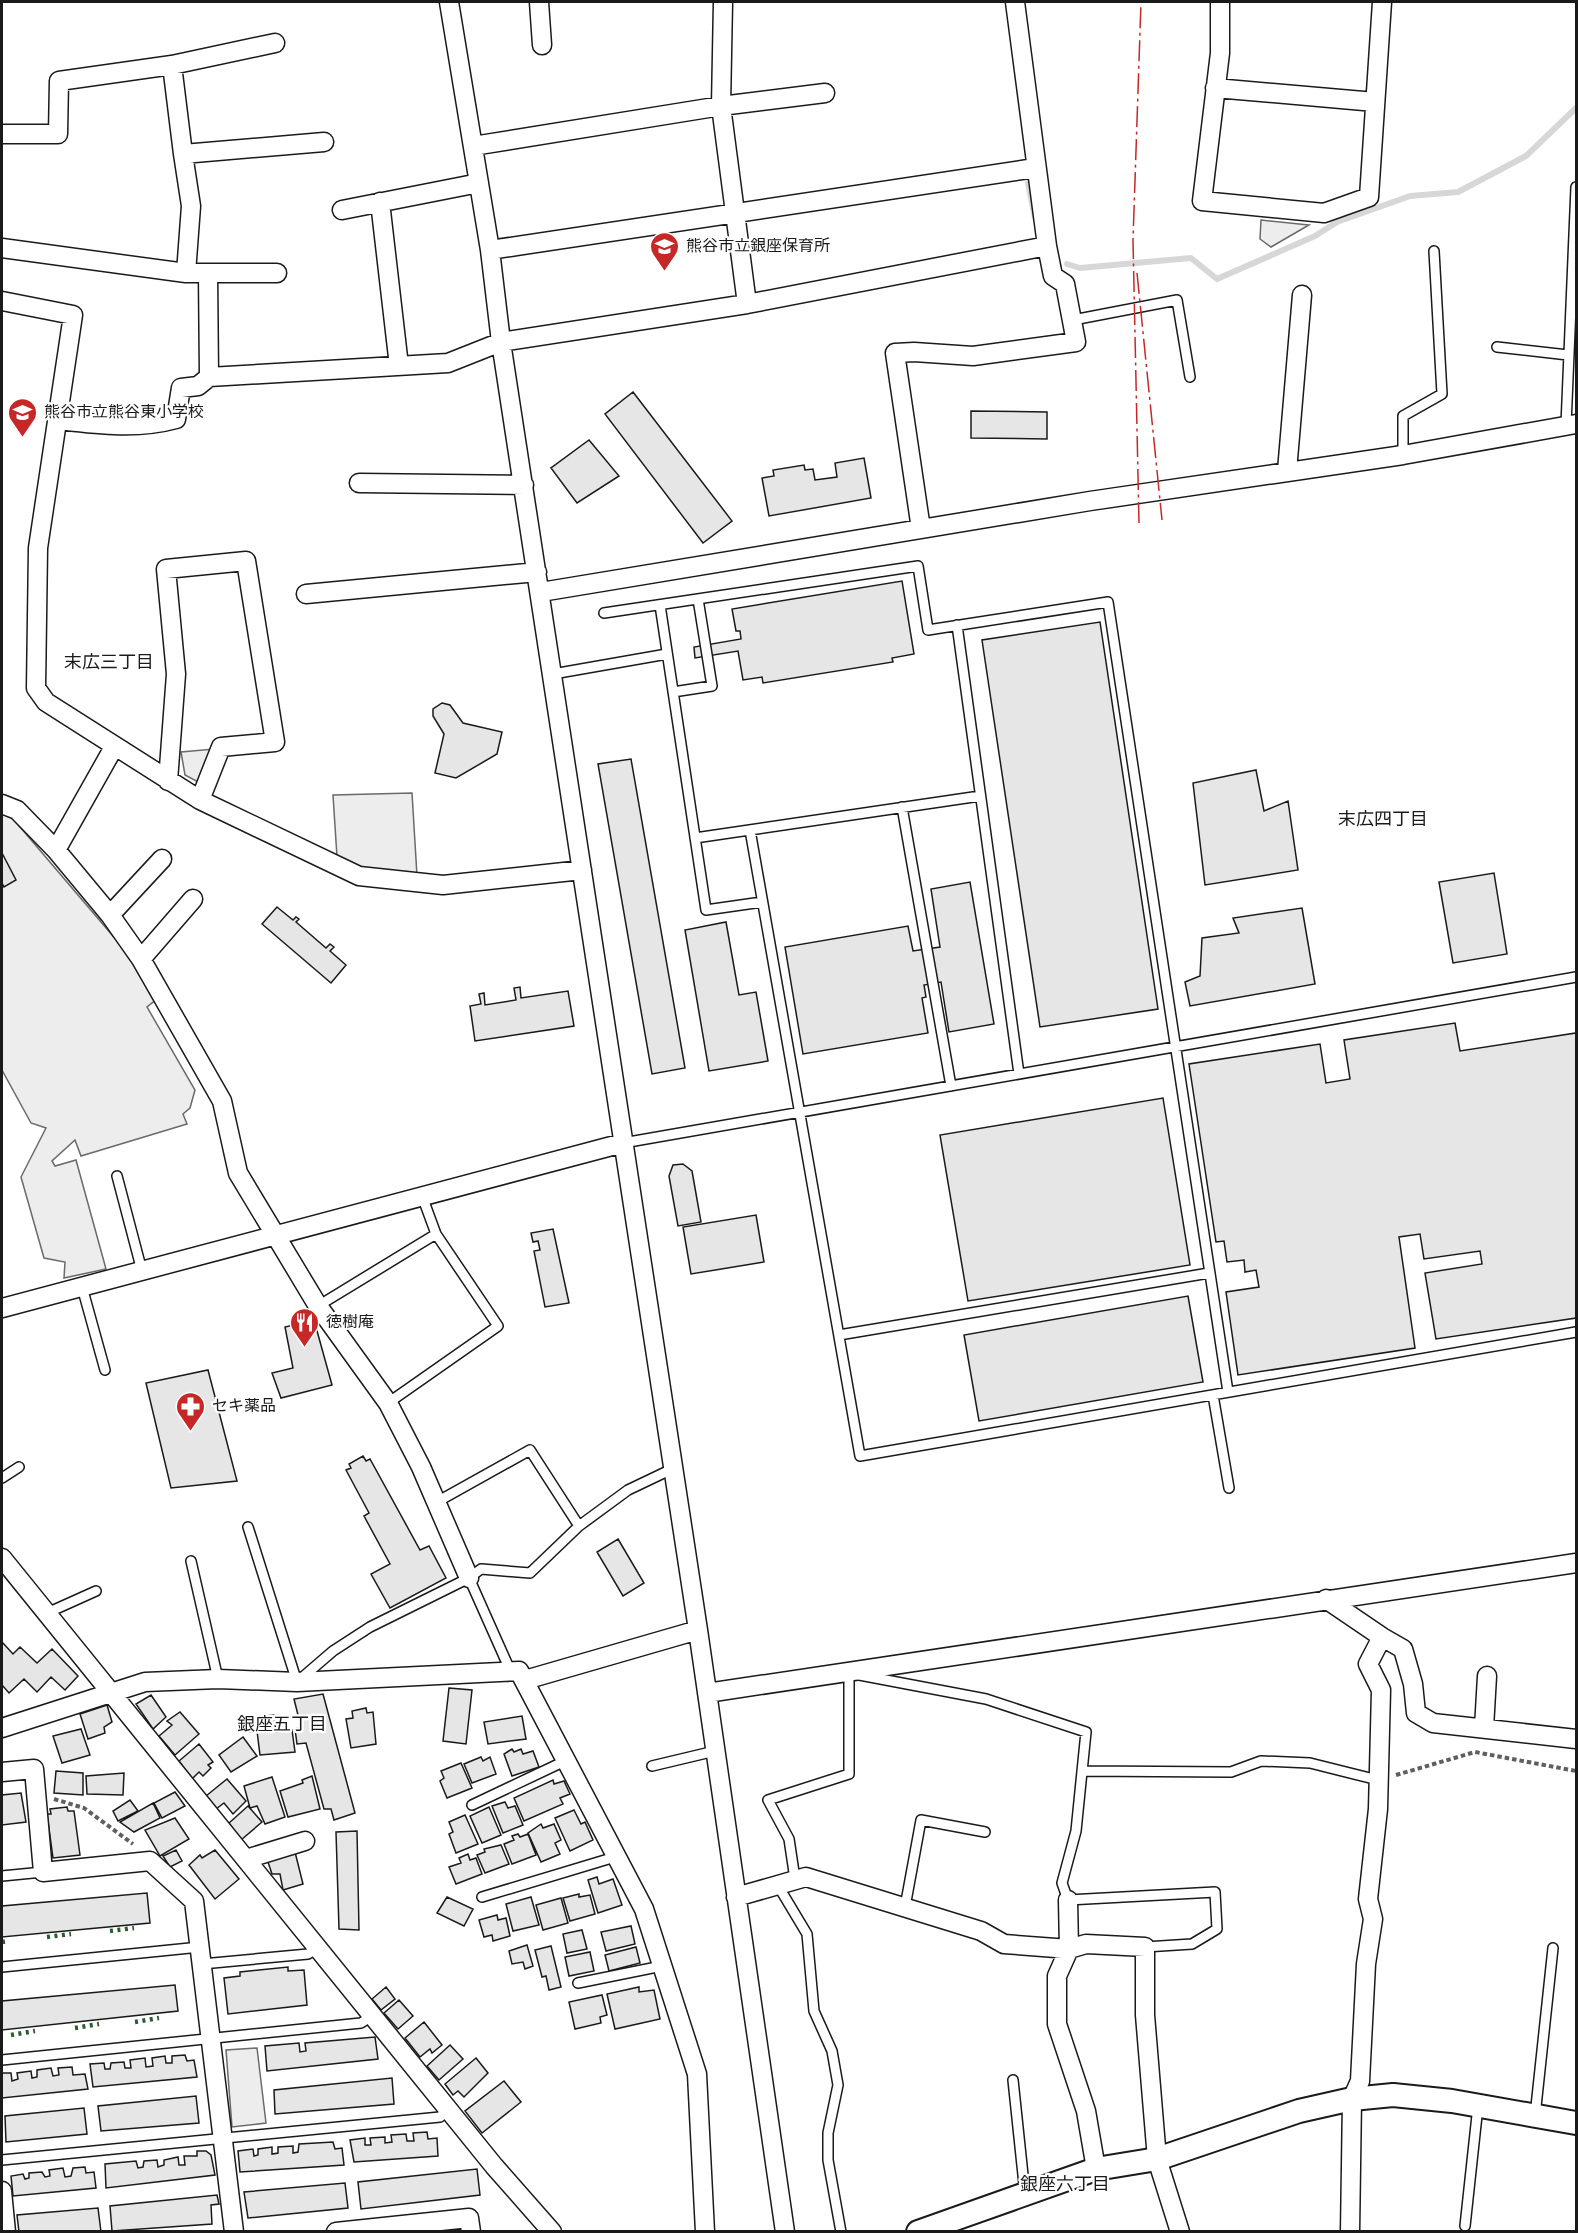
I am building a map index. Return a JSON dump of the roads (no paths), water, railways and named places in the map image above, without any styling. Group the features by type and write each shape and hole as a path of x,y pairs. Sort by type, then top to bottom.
{"street":[{"path":"449,2 490,250 501,342 698,1630 784,2232"},
{"path":"539,2 542,45"},
{"path":"723,2 721,106 747,304"},
{"path":"921,529 895,353 973,356 1076,342 1065,284 1053,276 1047,246 1015,2"},
{"path":"1220,2 1220,53 1202,201 1324,213 1369,198 1382,2"},
{"path":"2,134 58,134 59,81 172,65 275,43"},
{"path":"172,65 192,206 186,273"},
{"path":"1215,88 1375,102"},
{"path":"473,146 721,106 825,93"},
{"path":"183,154 324,142"},
{"path":"490,250 1035,168"},
{"path":"342,210 479,183"},
{"path":"380,202 399,366"},
{"path":"57,420 123,426 152,426 176,419 181,388 198,386 210,377 448,363 501,342 747,304 1047,246"},
{"path":"2,248 186,273 277,273"},
{"path":"208,273 210,377"},
{"path":"1287,471 1302,295"},
{"path":"2,301 73,315 38,548 36,688 46,702 200,800 359,876 443,885 582,870"},
{"path":"541,592 921,529 1403,455 1571,424"},
{"path":"359,483 524,485"},
{"path":"168,780 176,674 166,569 246,561 275,742 221,747 200,800"},
{"path":"306,594 537,572"},
{"path":"56,850 114,747"},
{"path":"2,804 17,810 56,850 110,915 141,958 222,1101 238,1173 318,1306 388,1403 421,1467 469,1578"},
{"path":"110,915 162,859"},
{"path":"141,958 193,899"},
{"path":"2,1308 623,1143"},
{"path":"2,1557 448,2110 552,2232"},
{"path":"707,1693 1576,1563"},
{"path":"1326,1599 1403,1649 1413,1684 1416,1713 1433,1723 1576,1739"},
{"path":"2,1728 145,1682 218,1679 297,1682 518,1675 698,1630"},
{"path":"1350,2232 1352,2099 1360,2081 1366,1964 1373,1919 1368,1899 1378,1809 1381,1690 1368,1664 1382,1637"},
{"path":"518,1675 567,1760 615,1857 644,1909 697,2074 705,2232"},
{"path":"1484,1728 1486,1676"},
{"path":"2,1772 34,1769 43,1872 150,1861 194,1901 234,2232"},
{"path":"246,1859 305,1841"},
{"path":"736,1897 806,1877 981,1931 1004,1944 1069,1949 1086,1944 1145,1947 1145,2015 1157,2158 1180,2232"},
{"path":"1068,1900 1069,1949 1058,1976 1057,2025 1086,2112 1096,2169"},
{"path":"925,2230 1096,2169 1157,2158 1299,2112 1352,2099 1393,2095 1478,2106 1576,2123"},
{"path":"2,2191 6,2232"},
{"path":"336,2232 469,2218 471,2232"}],"lane":[{"path":"1571,424 1568,355 1576,187"},
{"path":"1403,455 1403,416 1442,394 1434,251"},
{"path":"1073,320 1176,300 1190,378"},
{"path":"1497,347 1568,355"},
{"path":"604,613 918,566 928,630 1108,602 1228,1392"},
{"path":"673,692 711,686 698,599"},
{"path":"660,604 706,910 762,902"},
{"path":"957,625 1019,1074"},
{"path":"553,674 667,654"},
{"path":"695,838 980,796"},
{"path":"902,807 951,1086"},
{"path":"750,830 860,1456 1576,1332"},
{"path":"623,1143 1576,978"},
{"path":"117,1176 142,1271"},
{"path":"388,1403 498,1326 436,1234 422,1196"},
{"path":"318,1306 436,1234"},
{"path":"839,1335 1209,1273"},
{"path":"82,1287 105,1370"},
{"path":"1213,1395 1229,1488"},
{"path":"435,1503 530,1450 579,1526"},
{"path":"2,1478 19,1467"},
{"path":"248,1527 297,1682 333,1651 370,1627 469,1578 481,1569 530,1573 579,1526 628,1490 672,1469"},
{"path":"191,1561 218,1679"},
{"path":"469,1578 518,1675"},
{"path":"47,1613 96,1591"},
{"path":"841,2232 828,2160 828,2133 838,2085 832,2051 814,2011 807,1935 786,1882 789,1839 768,1800 849,1774 849,1672 986,1699 1086,1732 1076,1831 1062,1883 1068,1900 1215,1892 1216,1929 1192,1944 1145,1947"},
{"path":"652,1766 715,1751"},
{"path":"472,1804 567,1760"},
{"path":"1083,1771 1231,1772 1261,1761 1310,1763 1378,1780"},
{"path":"905,1907 921,1820 985,1832"},
{"path":"482,1897 615,1857"},
{"path":"2,1876 43,1872"},
{"path":"2,1967 201,1955 308,1954 317,1948"},
{"path":"1535,2116 1553,1948"},
{"path":"578,1983 662,1966"},
{"path":"2,2060 361,2023 372,2016"},
{"path":"1013,2080 1025,2195"},
{"path":"1465,2226 1478,2106"},
{"path":"2,2160 440,2116 448,2110"}],"waterway":[{"path":"1067,264 1080,268 1191,258 1217,279 1315,236 1337,222 1410,196 1458,192 1526,156 1576,108"},
{"path":"1028,183 1035,218"}],"place":[{"name":"熊谷市立銀座保育所","path":"665,272"},
{"name":"熊谷市立熊谷東小学校","path":"23,438"},
{"name":"徳樹庵","path":"305,1348"},
{"name":"セキ薬品","path":"191,1432"}],"district":[{"name":"末広三丁目","path":"109,662"},
{"name":"末広四丁目","path":"1383,819"},
{"name":"銀座五丁目","path":"282,1724"},
{"name":"銀座六丁目","path":"1065,2184"}]}
